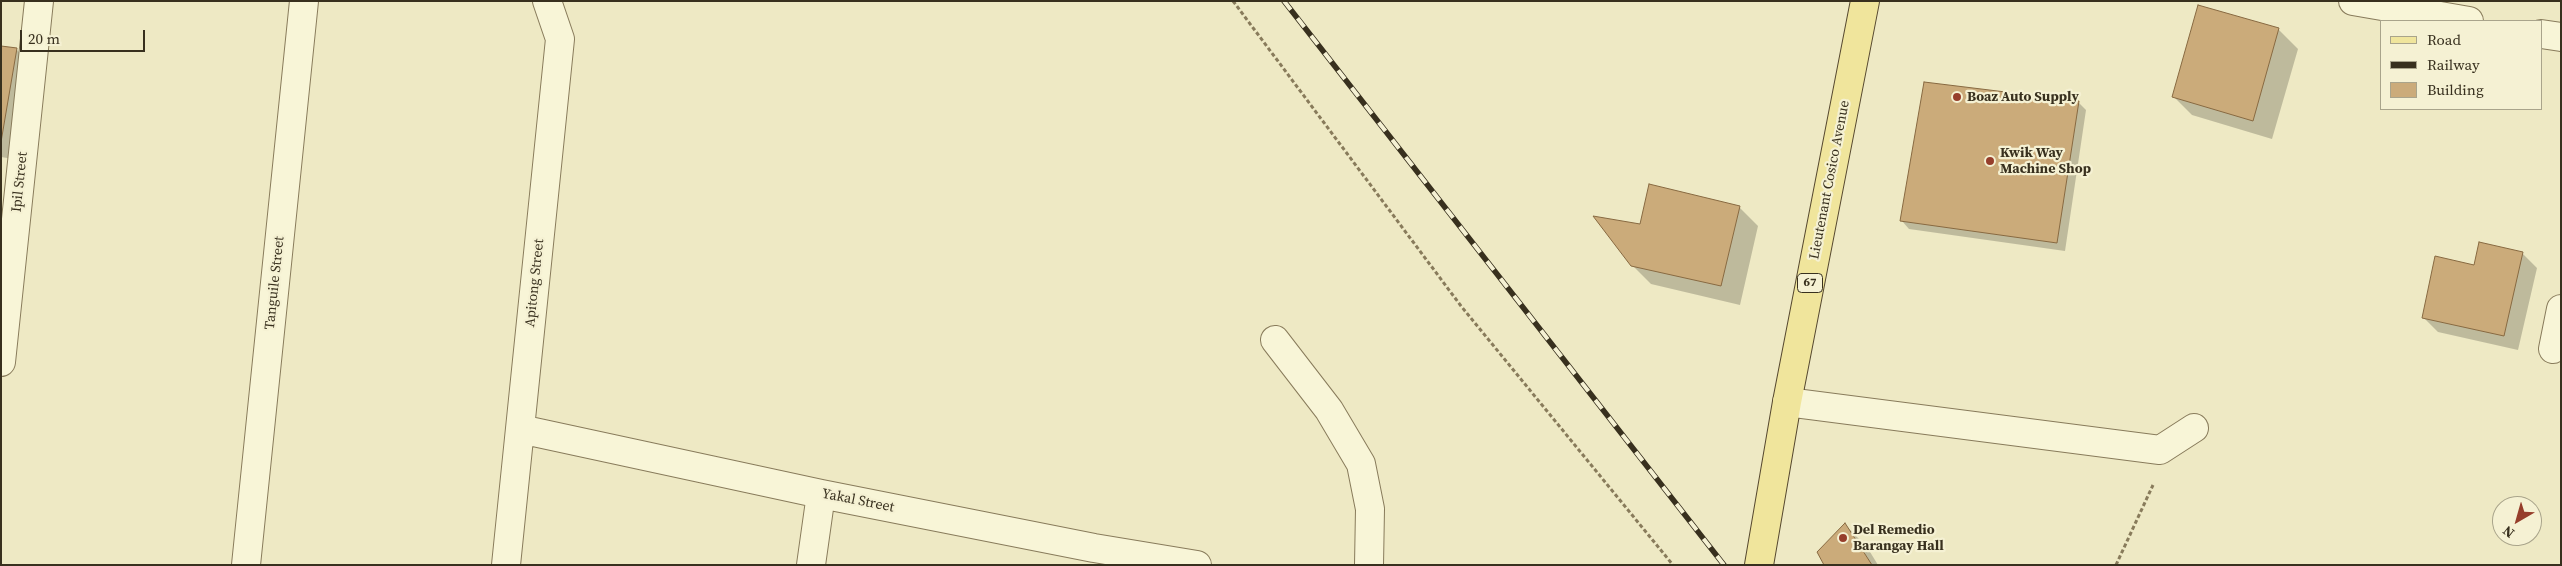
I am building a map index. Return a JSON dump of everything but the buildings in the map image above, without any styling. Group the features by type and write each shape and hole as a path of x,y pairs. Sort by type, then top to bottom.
{"main road":[{"name":"Lieutenant Cosico Avenue","path":"1759,565 1787,402 1865,1"}],"street":[{"name":"Ipil Street","path":"1,362 39,1"},
{"name":"Tanguile Street","path":"246,565 304,1"},
{"path":"2352,1 2462,20"},
{"name":"Apitong Street","path":"506,565 560,39 548,2"},
{"path":"2542,34 2561,37"},
{"path":"2553,349 2561,309"},
{"path":"1275,340 1329,410 1361,464 1370,509 1369,565"},
{"path":"1787,402 2160,450 2194,428"},
{"name":"Yakal Street","path":"520,429 821,494 1092,556 1197,565"},
{"path":"811,565 821,494"}],"path":[{"path":"1233,1 1461,306 1673,565"},
{"path":"2116,565 2154,484 2160,450"}],"railway":[{"path":"1284,1 1724,565"}],"place":[{"name":"Boaz Auto Supply","path":"1957,97"},
{"name":"Kwik Way Machine Shop","path":"1990,161"},
{"name":"Del Remedio Barangay Hall","path":"1843,538"}]}
